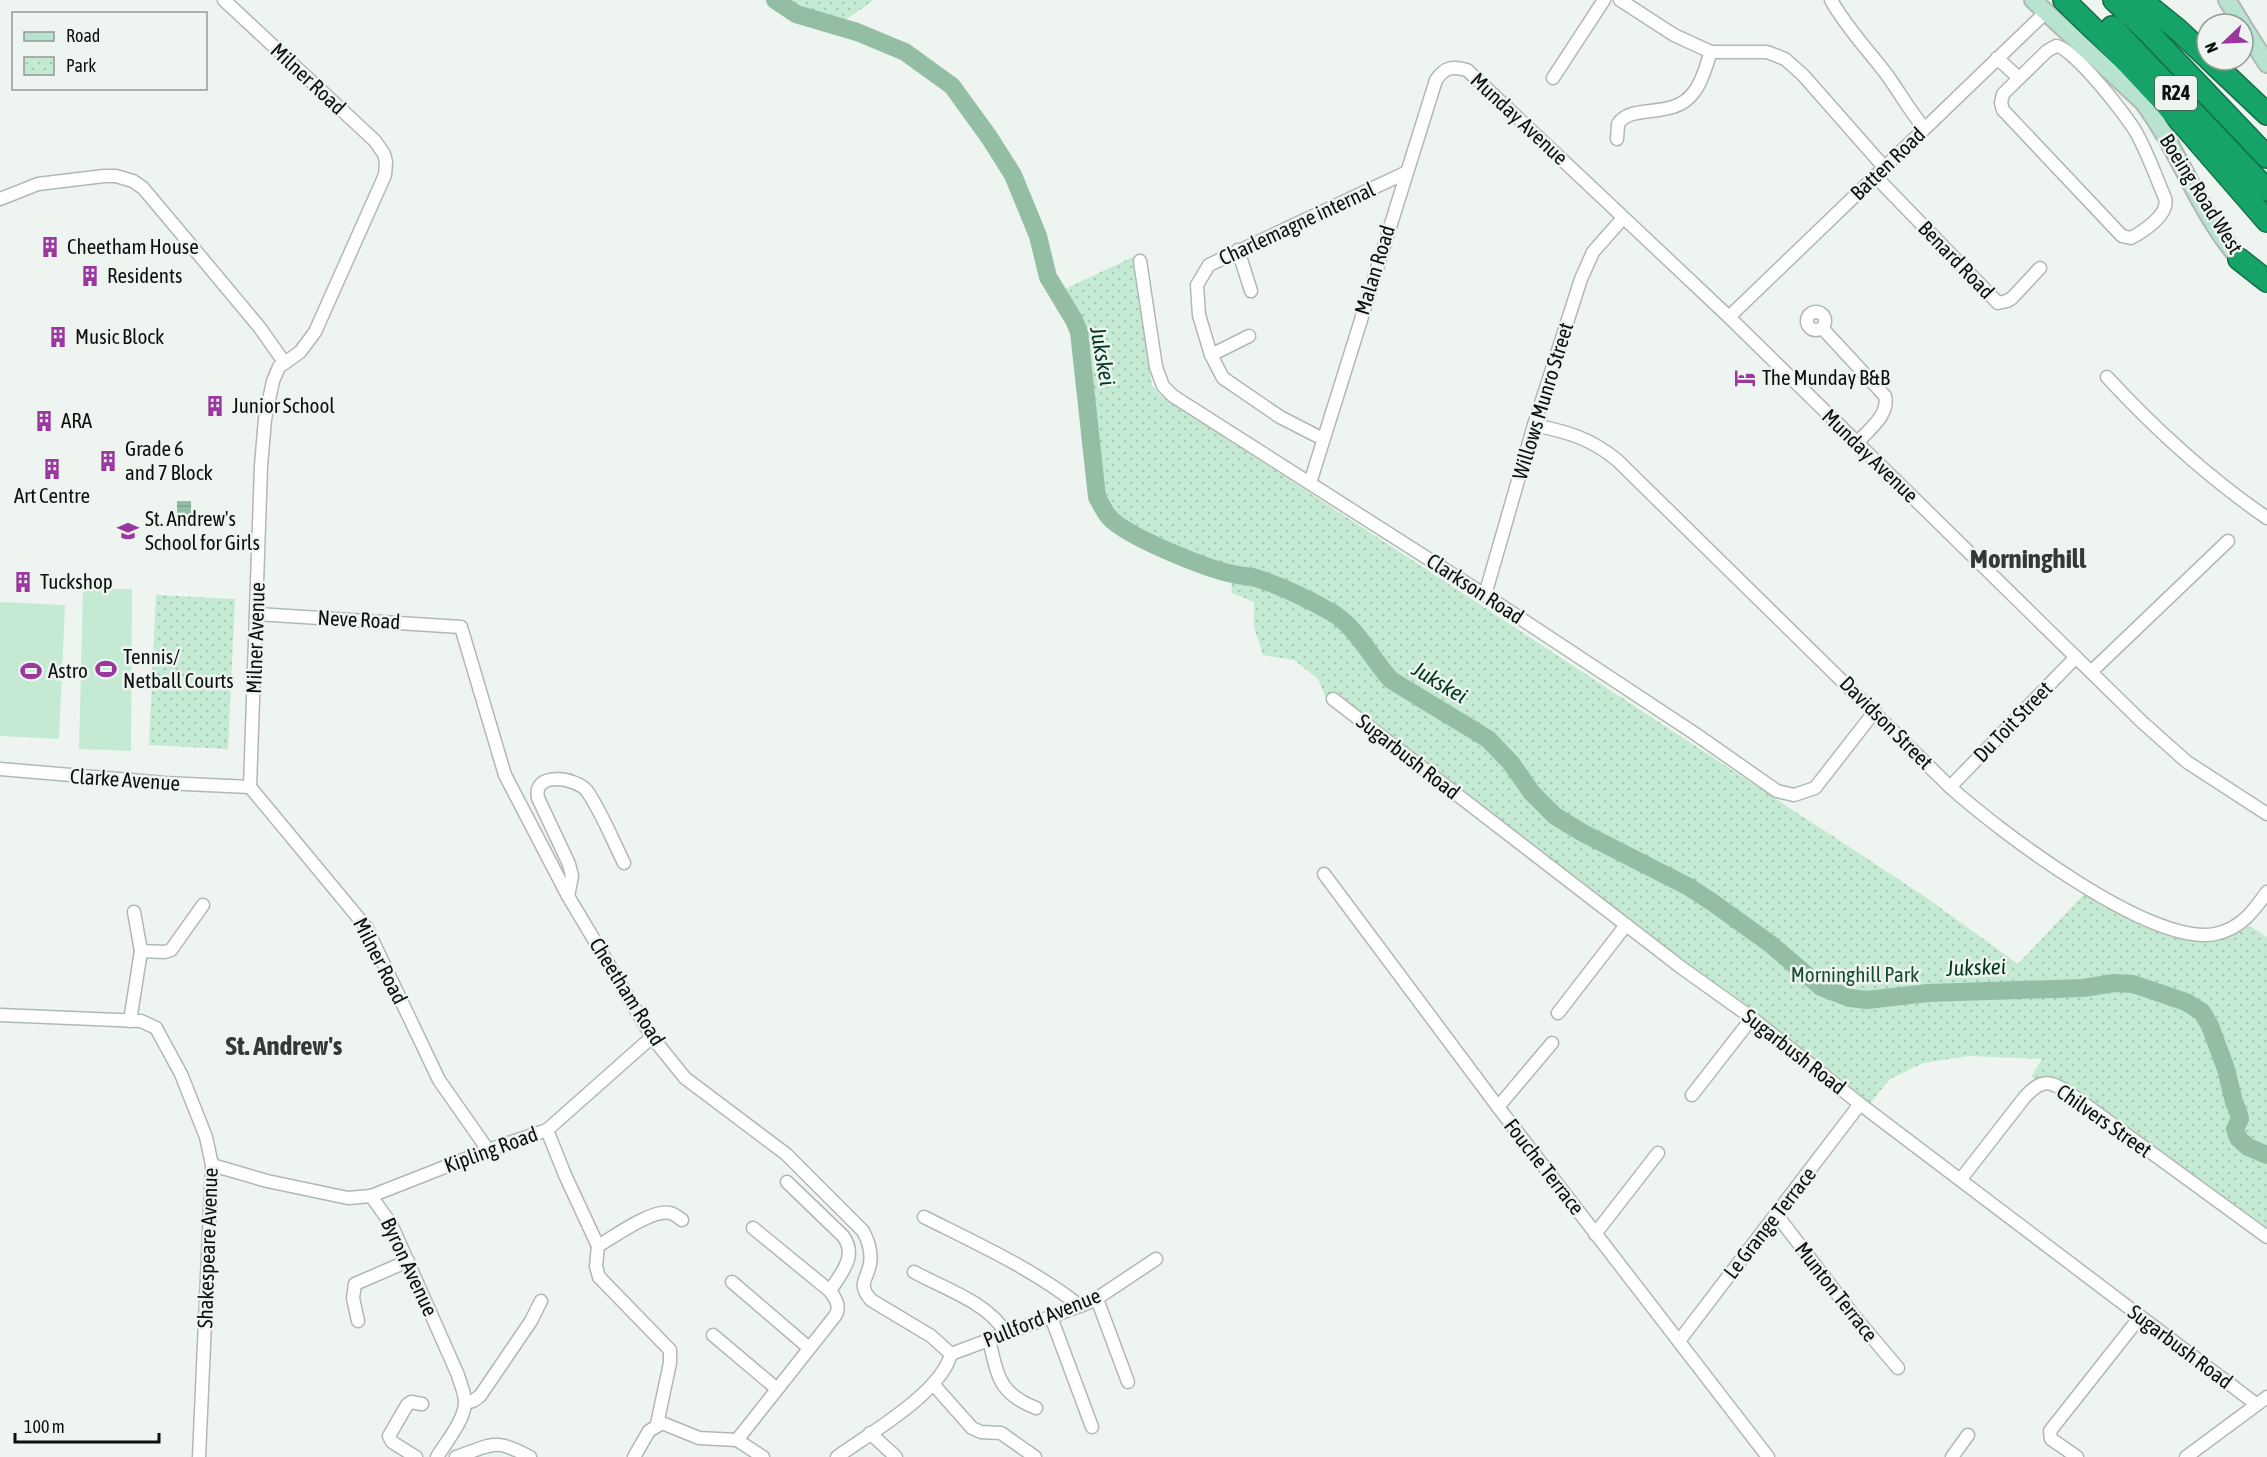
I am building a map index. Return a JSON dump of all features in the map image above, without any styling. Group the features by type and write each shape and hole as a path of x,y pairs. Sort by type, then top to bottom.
{"highway":[{"name":"R24","path":"2082,0 2134,48 2267,190"},
{"name":"R24","path":"2114,0 2267,157"},
{"path":"2141,0 2195,45"},
{"path":"2055,5 2155,93 2265,219"},
{"path":"2224,72 2267,114"},
{"path":"2240,259 2267,282"}],"street":[{"name":"Milner Road","path":"224,0 375,141 386,162"},
{"path":"1553,78 1604,0"},
{"path":"1620,0 1674,35 1711,52 1767,52 1785,59 1803,75 1880,172"},
{"path":"1831,0 1843,20 1887,75 1908,109 1924,128"},
{"name":"Boeing Road West","path":"2033,0 2055,5 2143,102 2206,210 2240,259 2267,287"},
{"name":"Batten Road","path":"1729,317 1997,58 2055,5"},
{"path":"2262,45 2267,64"},
{"path":"2056,46 2065,48 2120,108 2139,137 2166,202 2160,216 2136,236 2126,238 2122,236 2003,110 2001,103 2003,94 2019,78 2047,51 2056,46"},
{"path":"1617,139 1618,124 1626,116 1663,110 1686,100 1701,81 1711,52"},
{"path":"1997,58 2019,78"},
{"name":"Malan Road","path":"1310,483 1436,80 1442,71 1453,66"},
{"name":"Munday Avenue","path":"1453,66 1467,70 1729,317 2175,752 2267,814"},
{"name":"Milner Avenue","path":"250,787 263,437 273,381 284,362 300,352 315,332 385,175 386,162"},
{"name":"Benard Road","path":"1880,172 1998,303 2007,302 2012,298 2040,268"},
{"name":"Charlemagne internal","path":"1323,439 1280,417 1223,378 1211,354 1199,315 1197,285 1209,265 1406,173"},
{"path":"0,199 38,184 104,176 116,176 133,181 142,188 185,238 260,328 284,362"},
{"name":"Willows Munro Street","path":"1485,596 1534,425 1584,269 1593,252 1623,218"},
{"path":"1238,250 1251,291"},
{"name":"Clarkson Road","path":"1140,261 1156,367 1163,386 1183,403 1485,596 1694,733 1777,791 1786,794 1802,794 1815,788 1875,711"},
{"path":"1823,329 1885,396 1887,402 1883,414 1857,443"},
{"path":"1211,354 1249,336"},
{"path":"2107,377 2204,470 2265,512"},
{"name":"Davidson Street","path":"1534,425 1583,437 1612,456 1875,711 1950,787 1982,814 2074,880 2141,917 2171,929 2196,935 2222,932 2246,920 2267,892"},
{"path":"2092,671 2228,541"},
{"name":"Neve Road","path":"257,614 461,627"},
{"name":"Cheetham Road","path":"461,627 505,775 568,896 652,1037 685,1078 786,1154 863,1231 868,1239 871,1256 870,1267 864,1278 866,1292 875,1304 931,1336 951,1354"},
{"name":"Du Toit Street","path":"1950,787 2076,657"},
{"name":"Sugarbush Road","path":"1333,699 2139,1317 2262,1401"},
{"name":"Clarke Avenue","path":"0,769 153,782 250,787"},
{"path":"568,896 572,876 569,864 538,798 536,790 538,785 545,781 559,779 574,783 586,790 624,863"},
{"name":"Milner Road","path":"250,787 366,927 439,1080 488,1150"},
{"name":"Fouche Terrace","path":"1324,874 1498,1107 1768,1457"},
{"path":"141,951 171,950 203,905"},
{"path":"130,1021 141,951 135,912"},
{"path":"1558,1013 1626,925"},
{"name":"Shakespeare Avenue","path":"0,1015 141,1022 156,1028 181,1074 197,1113 212,1165 199,1457"},
{"path":"1692,1095 1752,1018"},
{"name":"Kipling Road","path":"371,1196 488,1150 547,1130 652,1037"},
{"path":"1498,1107 1552,1043"},
{"name":"Chilvers Street","path":"1961,1179 2033,1088 2049,1083 2071,1094 2267,1237"},
{"name":"Le Grange Terrace","path":"1679,1341 1860,1104"},
{"path":"547,1130 598,1246 596,1266 599,1276 670,1350 670,1363 657,1424 634,1457"},
{"path":"1595,1234 1658,1153"},
{"name":"Byron Avenue","path":"212,1165 267,1181 348,1198 371,1196 391,1224 408,1261 458,1375 465,1403"},
{"path":"787,1182 843,1236 850,1246 848,1261 830,1291"},
{"path":"598,1246 651,1215 662,1212 672,1213 682,1220"},
{"name":"Munton Terrace","path":"1776,1214 1854,1316 1898,1368"},
{"path":"924,1217 1022,1267 1080,1306"},
{"path":"737,1440 837,1312 837,1305 830,1291 753,1228"},
{"name":"Pullford Avenue","path":"951,1354 1097,1299 1156,1259"},
{"path":"358,1321 353,1298 355,1284 408,1261"},
{"path":"914,1272 967,1299 992,1315 1006,1333"},
{"path":"732,1282 809,1348"},
{"path":"1097,1299 1128,1383"},
{"path":"437,1457 462,1415 465,1403 480,1396 531,1321 541,1301"},
{"path":"1051,1317 1092,1427"},
{"path":"2077,1457 2050,1439 2050,1431 2139,1317"},
{"path":"713,1335 777,1389"},
{"path":"989,1340 1003,1385 1014,1398 1036,1408"},
{"path":"837,1457 917,1401 947,1365 951,1354"},
{"path":"933,1384 972,1428 981,1432 1001,1433 1035,1457"},
{"path":"2186,1457 2262,1401"},
{"path":"416,1457 392,1442 389,1436 407,1405 411,1402 422,1404"},
{"path":"657,1424 666,1424 699,1438 737,1440 763,1457"},
{"path":"870,1433 896,1457"},
{"path":"1952,1457 1968,1435"},
{"path":"456,1457 495,1443 508,1446 530,1457"}],"green space":[{"path":"787,0 874,0 841,23 817,17"},
{"name":"Morninghill Park","path":"1133,257 1152,385 1159,394 1924,896 2018,964 2087,891 2210,938 2235,934 2250,926 2267,937 2267,1240 2070,1098 2031,1077 2042,1059 1969,1056 1923,1063 1890,1079 1863,1112 1326,698 1318,679 1294,660 1263,655 1254,627 1254,602 1232,593 1231,574 1137,537 1109,517 1097,497 1079,333 1074,320 1056,293"},
{"name":"Tennis/ Netball Courts","path":"83,589 132,589 131,751 79,749"},
{"path":"156,595 235,599 228,749 149,745"},
{"name":"Astro","path":"0,602 65,605 59,739 0,736"}],"shaded area":[{"path":"177,501 191,501 191,519 177,518"}],"waterway":[{"name":"Jukskei","path":"775,0 796,14 857,32 905,52 952,86 989,137 1013,175 1038,236 1048,277 1079,332 1097,497 1107,515 1118,525 1148,542 1187,559 1221,571 1265,581 1331,612 1356,634 1391,680 1488,739 1511,763 1532,793 1555,816 1583,833 1689,887 1769,943 1821,987 1850,998 1867,1000 1928,993 2083,988 2114,983 2133,984 2186,1002 2202,1012 2210,1026 2238,1111 2240,1119 2235,1129 2238,1138 2248,1147 2267,1155"}],"place":[{"name":"Cheetham House","path":"50,247"},
{"name":"Residents","path":"90,276"},
{"name":"Music Block","path":"58,337"},
{"name":"The Munday B&B","path":"1745,378"},
{"name":"Junior School","path":"215,406"},
{"name":"ARA","path":"44,421"},
{"name":"Grade 6 and 7 Block","path":"108,461"},
{"name":"Art Centre","path":"52,469"},
{"name":"St. Andrew's School for Girls","path":"128,531"},
{"name":"Tuckshop","path":"23,582"},
{"name":"Tennis/ Netball Courts","path":"106,669"},
{"name":"Astro","path":"31,671"}],"district":[{"name":"Morninghill","path":"2028,559"},
{"name":"St. Andrew's","path":"284,1046"}]}
